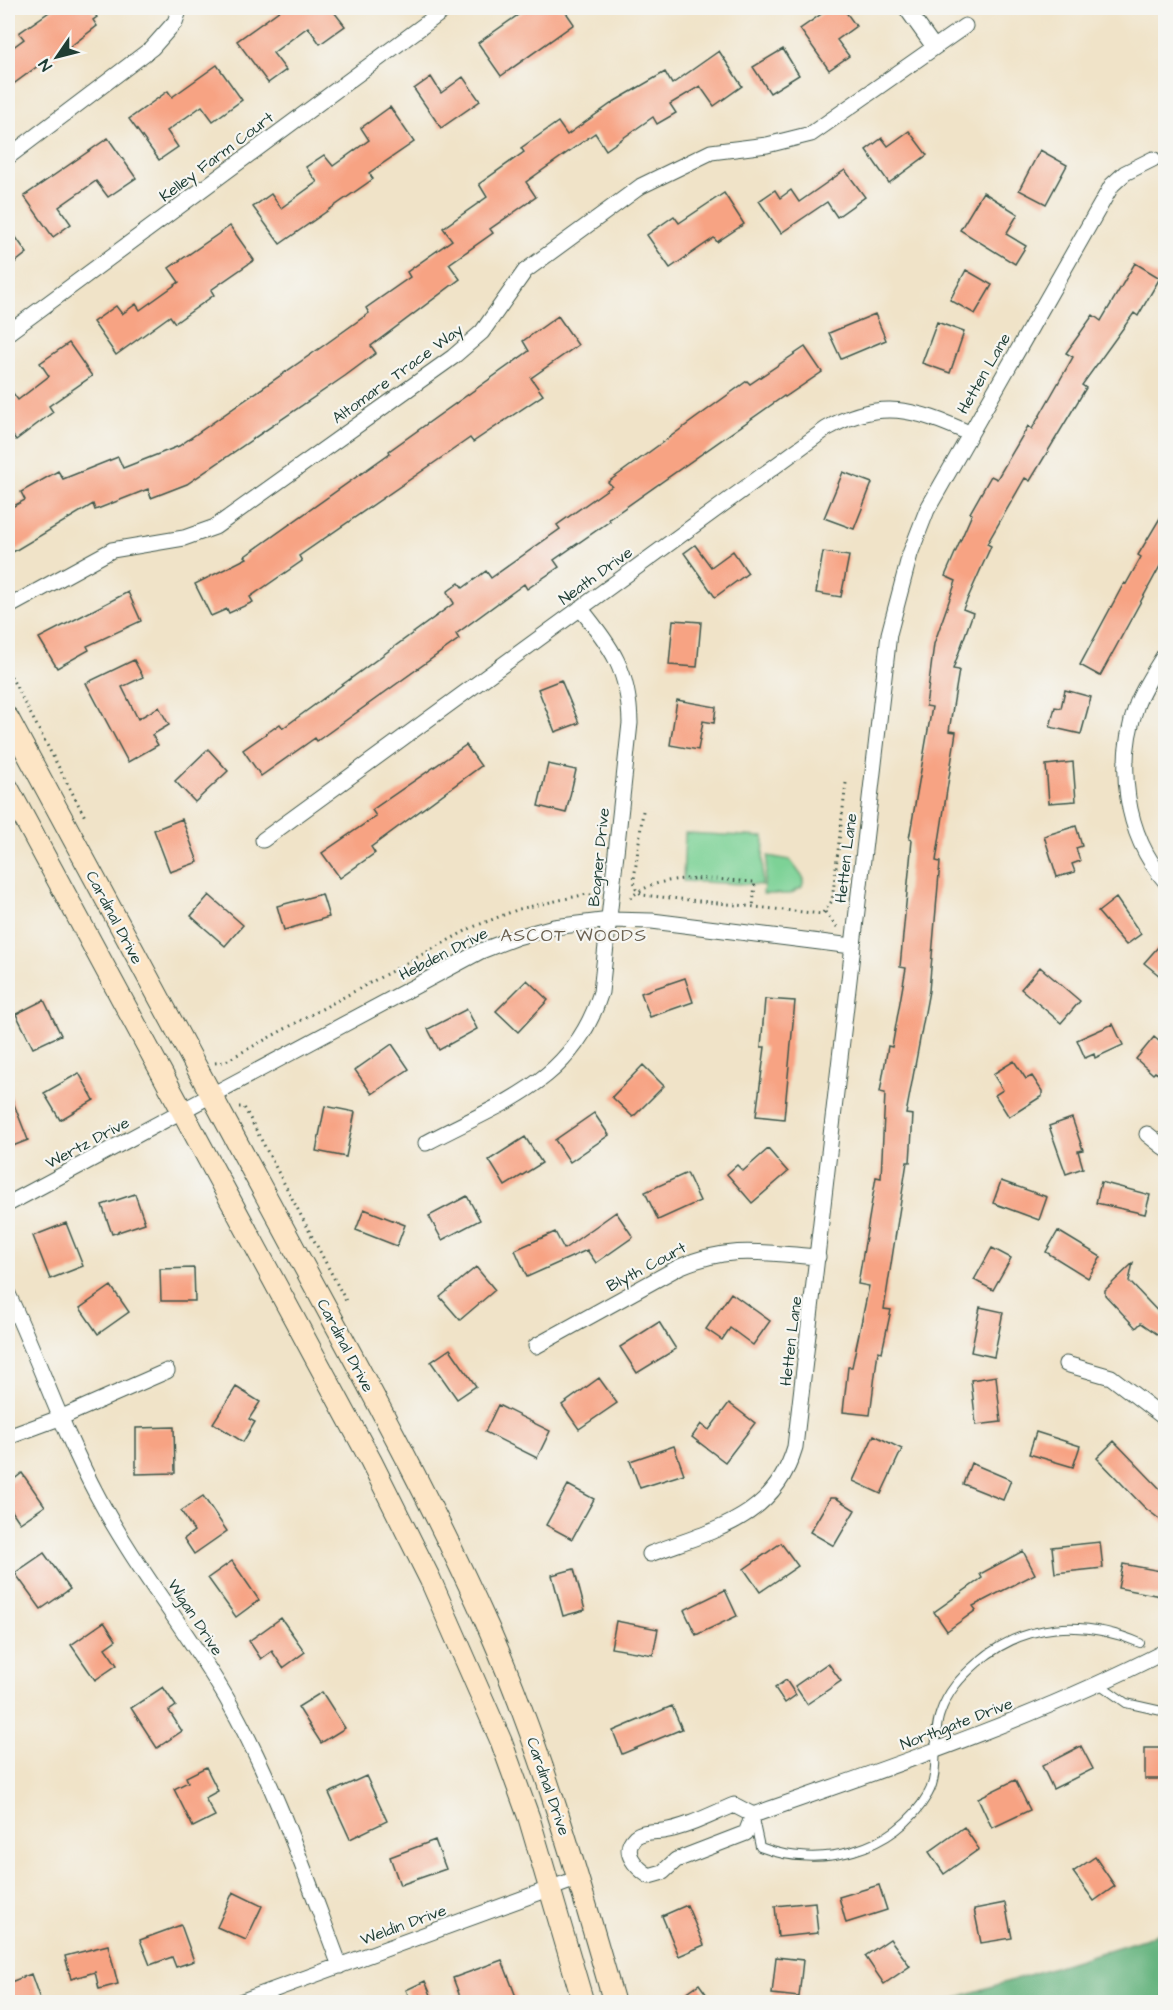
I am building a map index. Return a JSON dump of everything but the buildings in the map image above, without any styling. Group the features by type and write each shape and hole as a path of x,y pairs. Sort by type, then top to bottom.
{"main road":[{"name":"Cardinal Drive","path":"8,718 374,1396 443,1530 490,1631 532,1734 579,1878 614,2002"},
{"name":"Cardinal Drive","path":"8,788 371,1461 430,1579 501,1742 550,1889 583,2002"}],"street":[{"path":"8,157 152,48 175,22 180,8"},
{"name":"Kelley Farm Court","path":"8,333 447,8"},
{"path":"906,8 934,47"},
{"name":"Altomare Trace Way","path":"8,607 112,550 184,538 215,527 453,357 482,332 525,271 641,186 711,152 767,145 811,134 965,26"},
{"name":"Hetten Lane","path":"650,1554 736,1521 754,1510 782,1481 795,1447 889,634 909,554 927,510 969,433 1112,185 1125,172 1153,159"},
{"name":"Neath Drive","path":"263,840 842,420 885,409 907,410 928,414 969,433"},
{"name":"Bogner Drive","path":"426,1143 530,1087 568,1057 594,1016 601,992 630,723 630,700 616,656 580,608"},
{"path":"1166,652 1137,705 1129,731 1125,780 1137,833 1166,882"},
{"name":"Hebden Drive","path":"183,1112 482,951 554,927 610,920 652,921 852,946"},
{"name":"Wertz Drive","path":"8,1204 183,1112"},
{"path":"1147,1134 1166,1149"},
{"name":"Blyth Court","path":"536,1346 679,1267 700,1258 742,1251 818,1257"},
{"name":"Wigan Drive","path":"8,1294 76,1454 99,1499 226,1698 249,1739 273,1792 340,1966"},
{"path":"1066,1364 1111,1377 1166,1419"},
{"path":"8,1437 62,1418 167,1371"},
{"name":"Northgate Drive","path":"753,1815 934,1753 1099,1684 1166,1651"},
{"path":"734,1806 753,1815 746,1833 676,1860 663,1872 649,1876 638,1869 631,1858 630,1847 636,1837 648,1832 666,1830 734,1806"},
{"name":"Weldin Drive","path":"240,2002 579,1878"}],"lane":[{"path":"753,1815 760,1847 772,1852 795,1857 818,1858 858,1850 891,1833 923,1801 933,1783 934,1753 940,1713 951,1690 985,1656 1008,1642 1032,1632 1068,1627 1094,1629 1140,1643"},
{"path":"1099,1684 1126,1703 1166,1712"}],"path":[{"path":"643,811 634,876 638,891 645,895 820,914 828,909 833,896 846,783"},
{"path":"630,898 638,891 682,879 755,882 753,908"},
{"path":"213,1063 224,1062 473,927 542,903 588,894 595,896"}],"green space":[{"path":"685,833 764,837 762,885 683,881"},
{"path":"768,856 790,860 804,879 802,887 790,894 763,894"},
{"path":"1165,1929 1165,2002 942,2002 1147,1938"}],"district":[{"name":"ASCOT WOODS","path":"574,935"}]}
